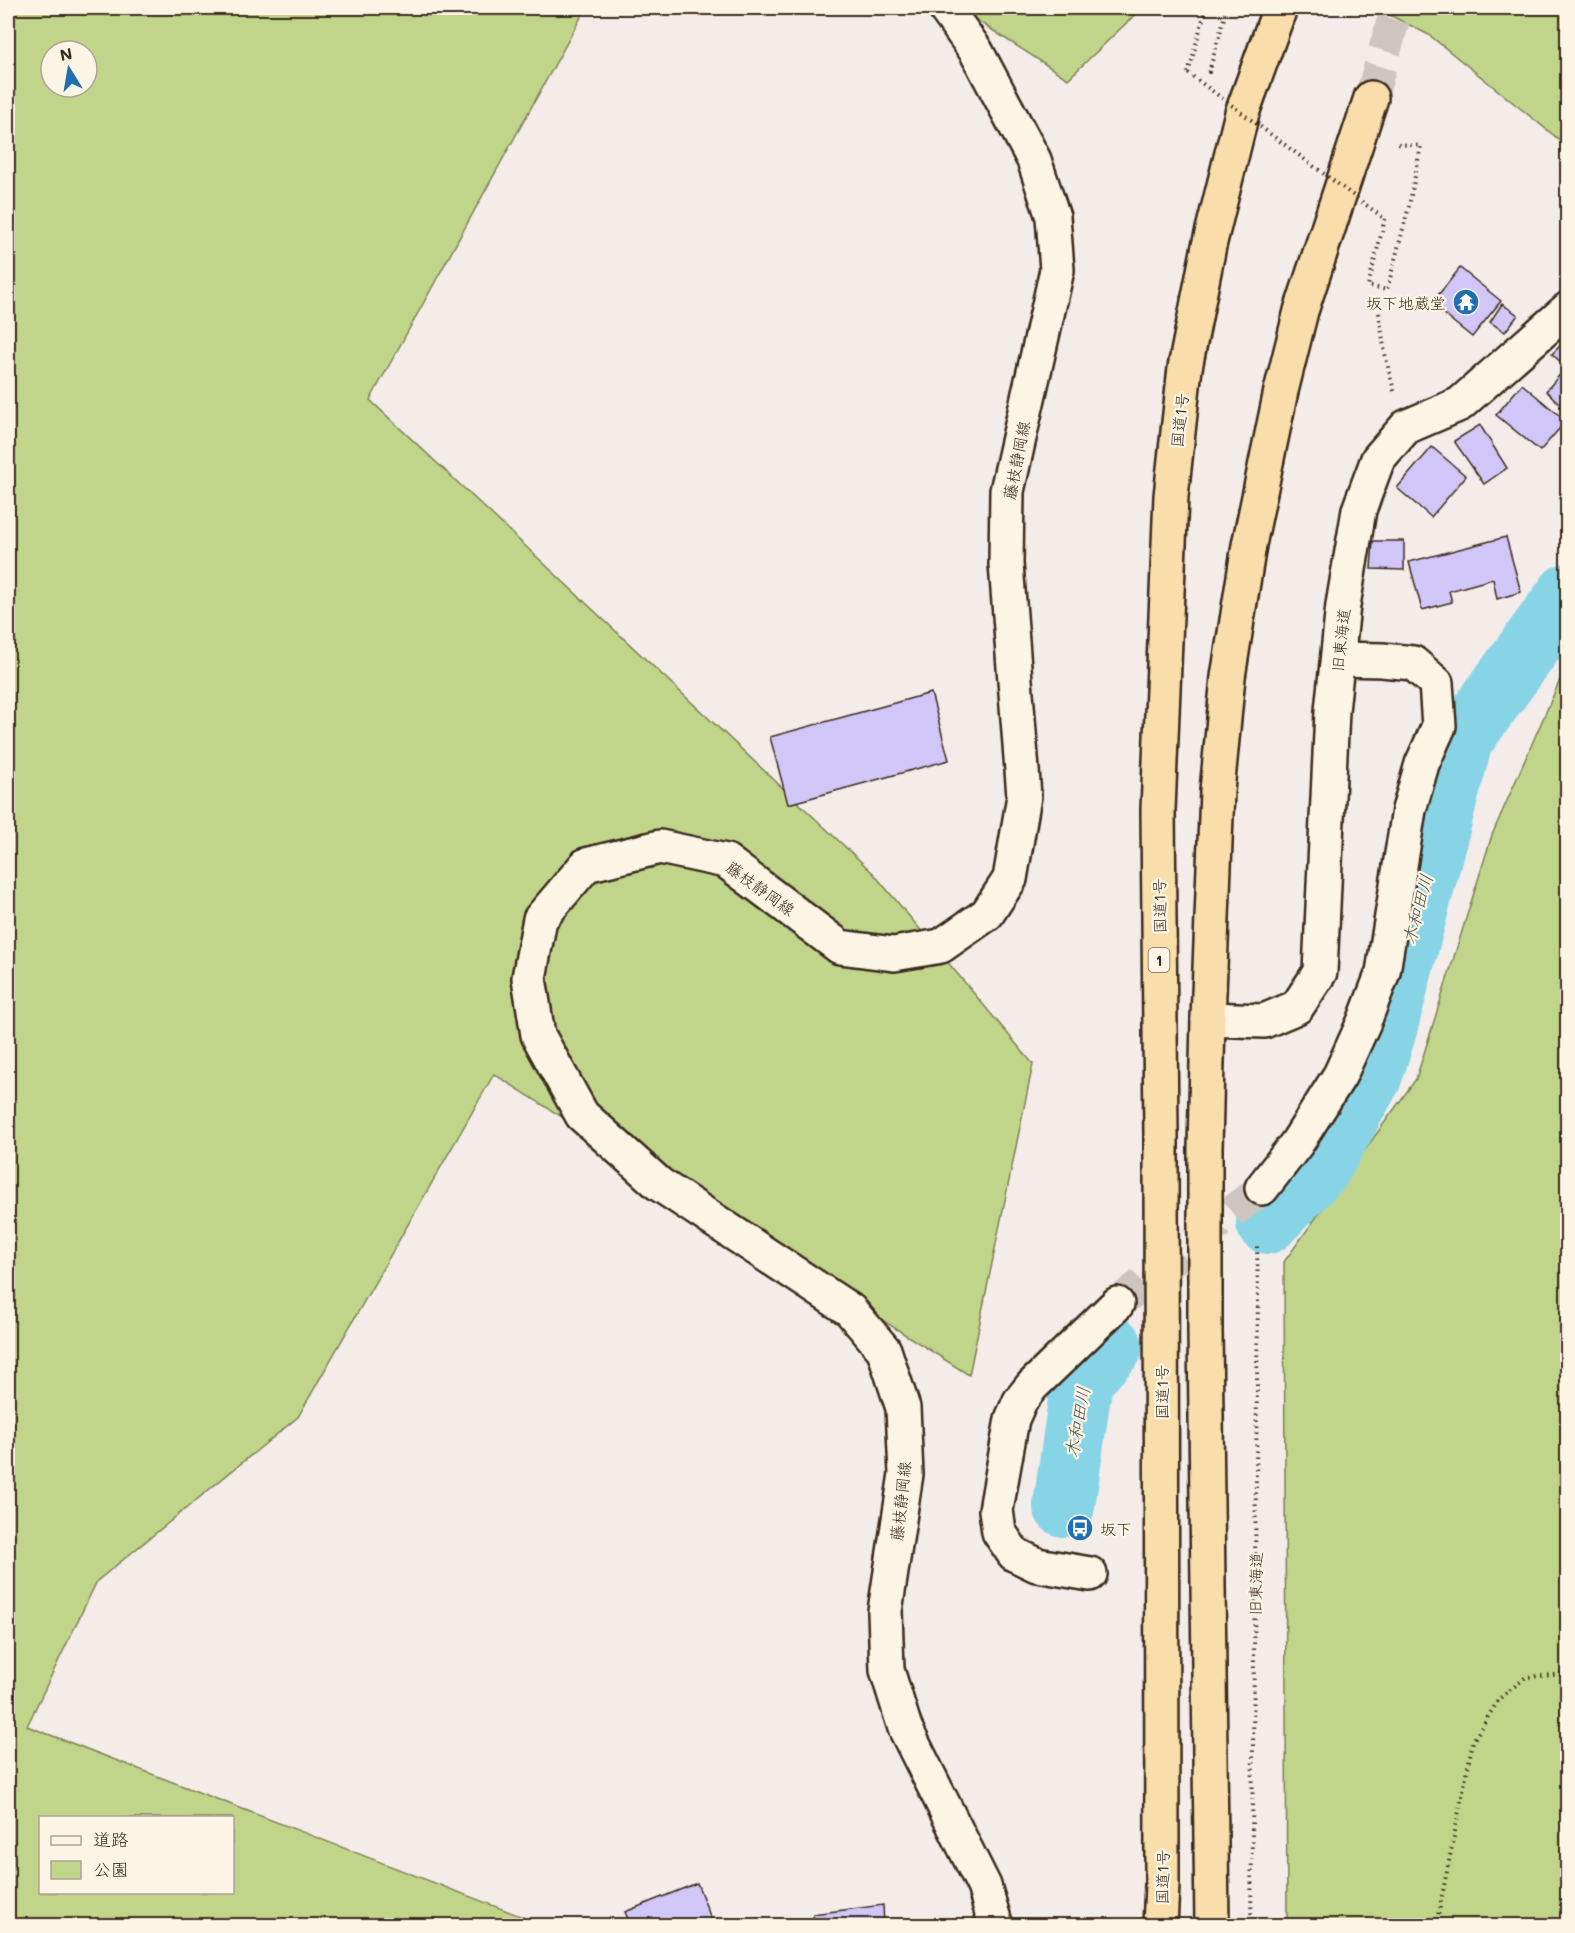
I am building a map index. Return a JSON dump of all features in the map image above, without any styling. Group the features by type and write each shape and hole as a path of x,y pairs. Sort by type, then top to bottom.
{"highway":[{"name":"国道1号","path":"1160,1926 1162,1885 1161,1136 1158,810 1171,496 1185,368 1209,246 1242,113 1280,8"},
{"path":"1212,1926 1205,1148 1217,791 1228,677 1249,545 1281,391 1301,311 1371,98"}],"main road":[{"name":"藤枝静岡線","path":"945,8 976,51 1035,159 1053,218 1057,270 1007,492 1006,564 1024,796 1010,879 987,914 940,946 894,954 840,947 726,861 660,847 586,865 540,919 529,978 538,1035 582,1115 659,1184 850,1310 884,1350 903,1408 906,1474 885,1611 887,1670 905,1728 984,1886 996,1926"},
{"name":"旧東海道","path":"1208,1019 1264,1021 1297,1007 1320,972 1332,711 1343,605 1359,510 1378,459 1406,427 1460,404 1568,309"},
{"path":"1262,1188 1297,1143 1340,1075 1364,1022 1383,972 1409,810 1422,764 1439,726 1436,683 1413,663 1338,659"},
{"path":"1090,1574 1037,1565 1014,1554 999,1532 996,1510 1012,1419 1020,1401 1032,1386 1117,1304"}],"path":[{"path":"1206,8 1188,73 1385,219 1368,286 1387,290 1409,206 1421,146 1397,144"},
{"path":"1211,66 1209,72 1227,8"},
{"path":"1379,313 1393,387 1406,427"},
{"name":"旧東海道","path":"1251,1926 1257,1244"},
{"path":"1436,1926 1473,1741 1499,1699 1526,1677 1565,1674 1568,1676"}],"green space":[{"path":"8,8 586,8 370,400 873,873 1033,1064 969,1375 494,1074 298,1417 97,1581 27,1726 523,1917 529,1925 8,1926"},
{"path":"958,8 1142,8 1068,79"},
{"path":"1376,8 1567,8 1567,146 1429,35"},
{"path":"1567,664 1567,1925 1287,1925 1284,1262 1416,1079 1492,835"}],"building":[{"name":"坂下地蔵堂","path":"1460,268 1501,301 1472,337 1431,304"},
{"path":"1502,304 1518,315 1505,332 1490,322"},
{"path":"1566,340 1568,341 1568,369 1552,354"},
{"path":"1563,371 1568,375 1568,411 1546,391"},
{"path":"1522,384 1566,421 1540,451 1496,415"},
{"path":"1480,425 1507,468 1484,484 1454,441"},
{"path":"1432,447 1466,476 1431,517 1397,488"},
{"path":"1506,537 1521,592 1497,599 1493,579 1449,591 1452,602 1422,610 1409,562"},
{"path":"1373,541 1404,541 1404,570 1371,569"},
{"path":"931,693 949,760 788,804 770,737"},
{"path":"697,1883 714,1926 631,1926 625,1912"},
{"path":"883,1905 884,1926 814,1926 813,1914"}],"waterway":[{"name":"木和田川","path":"1267,1223 1320,1168 1371,1077 1385,1033 1462,740 1568,594"},
{"name":"木和田川","path":"1064,1506 1082,1380 1112,1347"}],"tunnel":[{"path":"1371,98 1397,8"},
{"path":"1117,1304 1262,1188"}],"place":[{"name":"坂下地蔵堂","path":"1466,302"},
{"name":"坂下","path":"1080,1528"}]}
